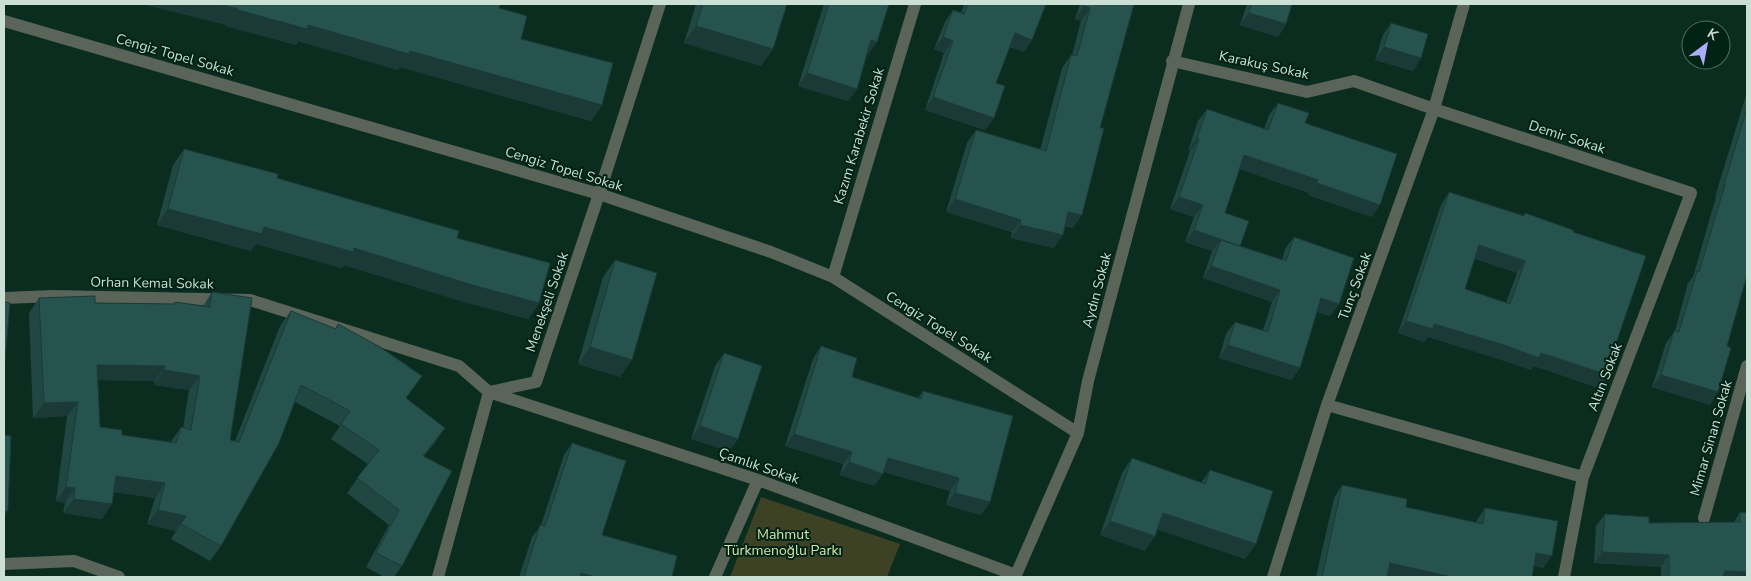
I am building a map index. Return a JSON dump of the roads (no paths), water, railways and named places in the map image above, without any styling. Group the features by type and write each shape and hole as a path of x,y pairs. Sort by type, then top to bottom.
{"street":[{"name":"Menekşeli Sokak","path":"489,392 536,382 660,4"},
{"name":"Kazım Karabekir Sokak","path":"833,277 915,4"},
{"name":"Aydın Sokak","path":"1016,576 1078,433 1088,381 1172,61 1189,4"},
{"name":"Tunç Sokak","path":"1273,577 1328,406 1434,109 1464,4"},
{"name":"Cengiz Topel Sokak","path":"4,21 599,194 771,252 833,277 1078,433"},
{"name":"Karakuş Sokak","path":"1172,61 1307,92 1354,81 1434,109"},
{"name":"Demir Sokak","path":"1434,109 1691,193"},
{"name":"Altın Sokak","path":"1564,577 1583,477 1691,193"},
{"name":"Orhan Kemal Sokak","path":"4,298 53,296 250,300 459,366 489,392"},
{"name":"Mimar Sinan Sokak","path":"1704,518 1747,366"},
{"path":"438,577 489,392"},
{"name":"Çamlık Sokak","path":"489,392 758,480 1016,576"},
{"path":"1328,406 1583,477"},
{"path":"715,577 758,480"},
{"path":"4,564 74,561 119,577"}],"park label":[{"name":"Mahmut Türkmenoğlu Parkı","path":"783,542"}]}
